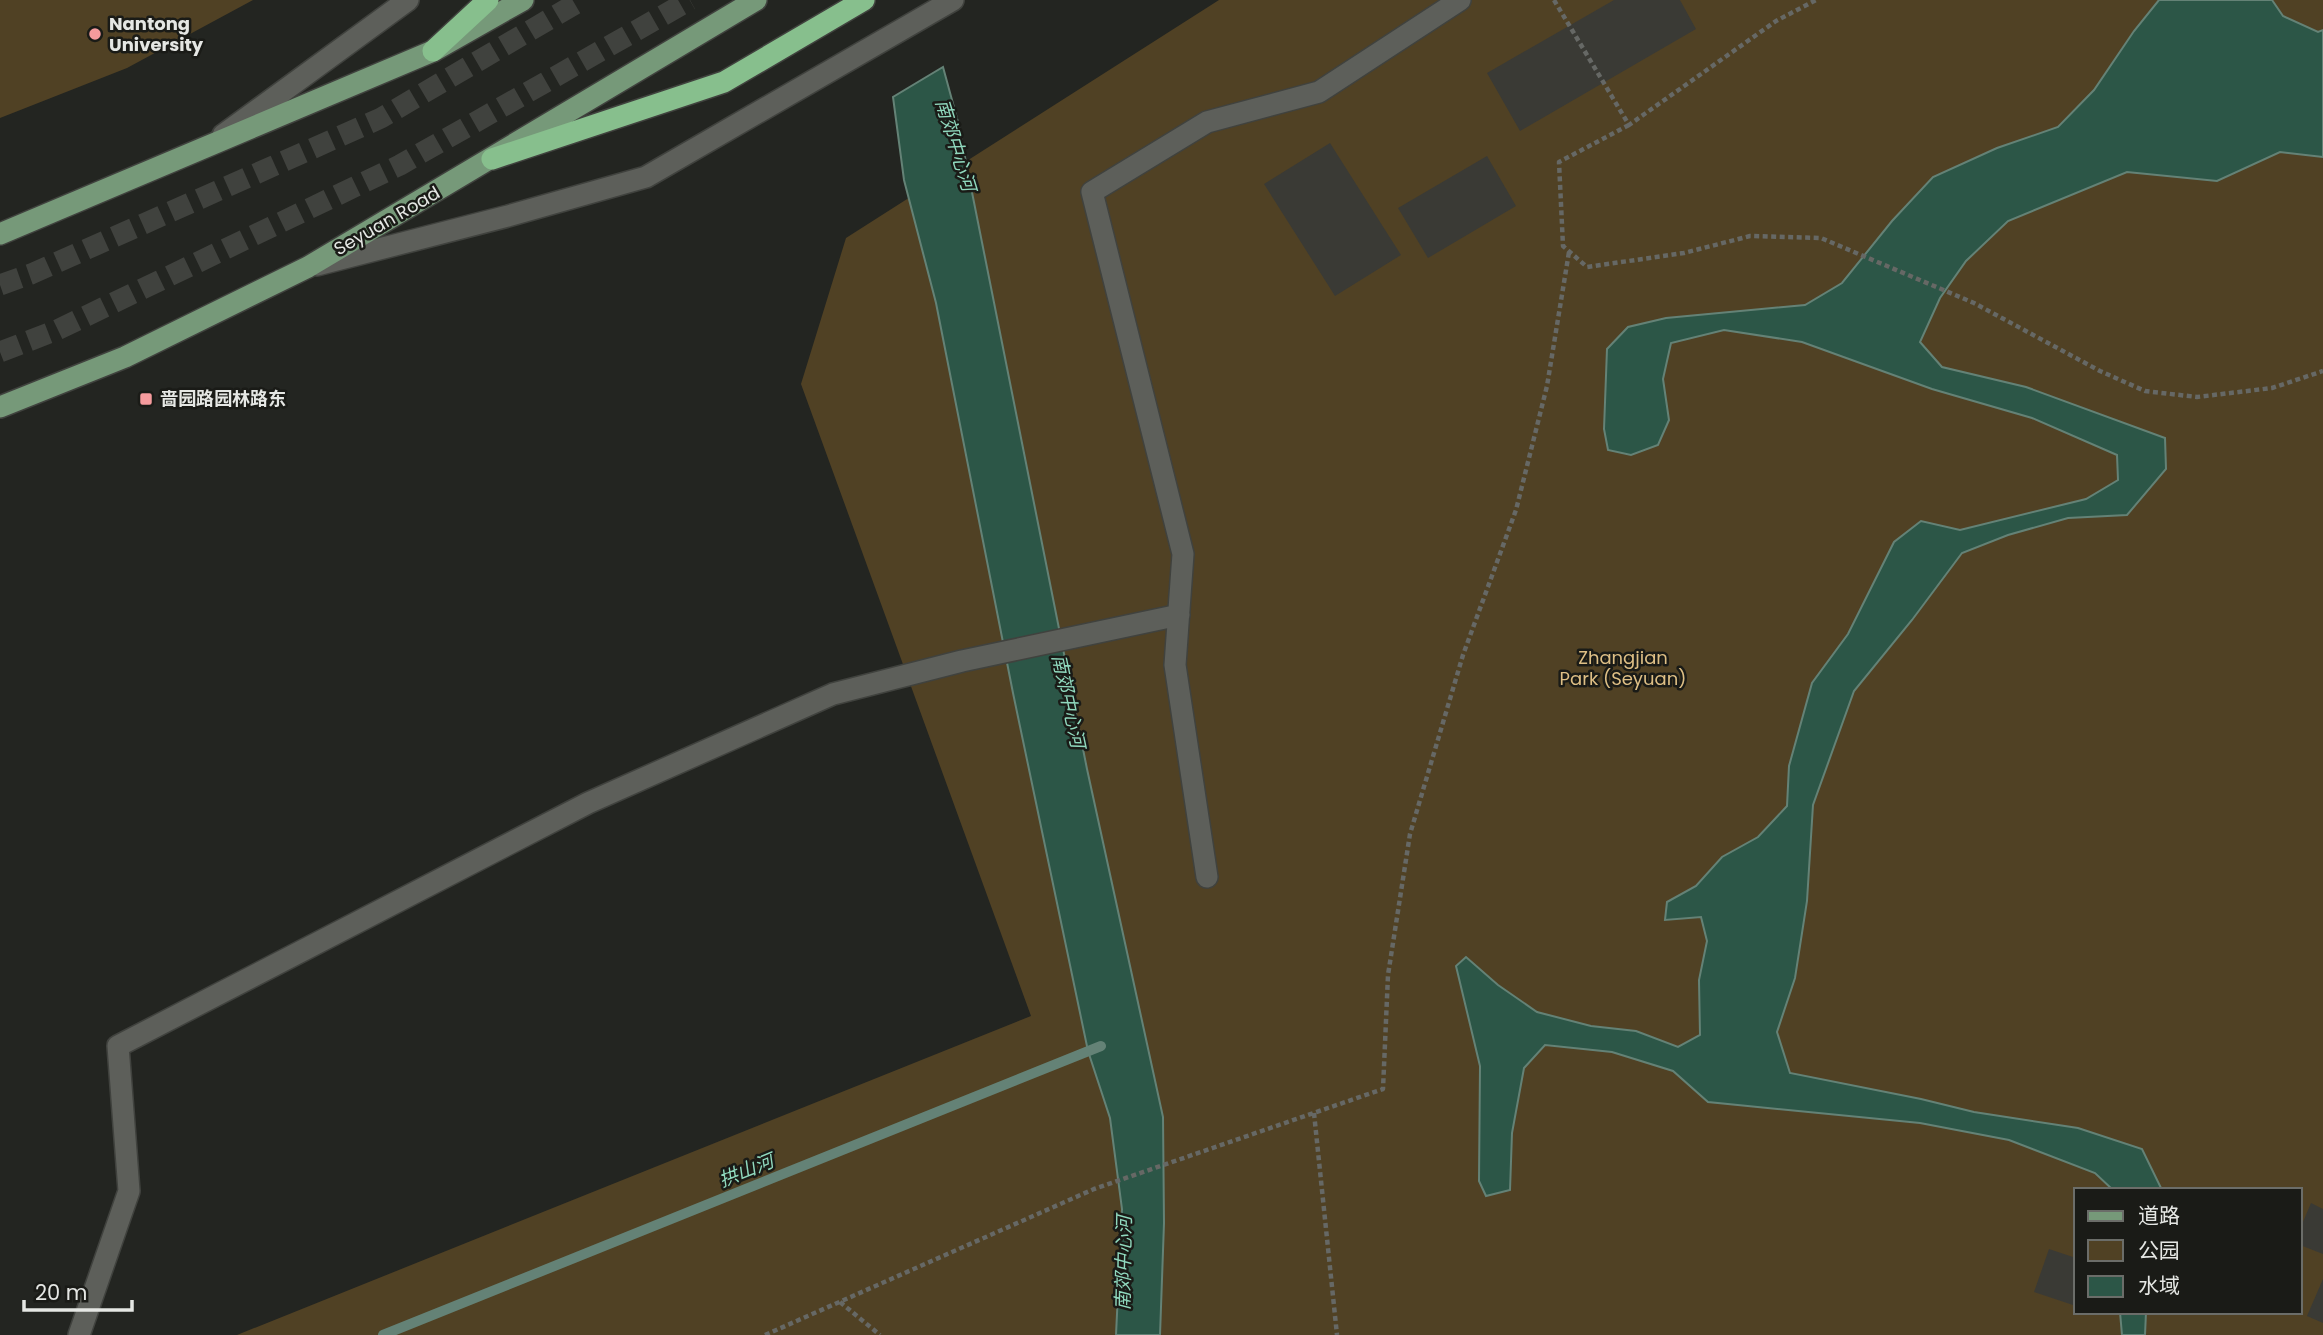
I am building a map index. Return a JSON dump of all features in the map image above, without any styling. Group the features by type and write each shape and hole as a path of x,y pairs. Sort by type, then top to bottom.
{"highway":[{"path":"433,51 488,0"},
{"path":"492,159 724,82 864,0"}],"main road":[{"path":"0,234 433,51 523,0"},
{"name":"Seyuan Road","path":"0,408 125,357 308,267 756,0"}],"street":[{"path":"208,147 408,0"},
{"path":"308,267 508,216 646,177 953,0"},
{"path":"1207,877 1175,665 1183,554 1092,192 1207,122 1319,92 1460,0"},
{"path":"79,1335 129,1191 118,1046 588,803 833,694 962,661 1178,615"}],"path":[{"path":"1554,0 1629,125"},
{"path":"1816,0 1776,20 1629,125 1559,162 1563,246 1587,267 1684,253 1750,236 1822,238 1975,303 2100,371 2144,391 2197,397 2272,388 2323,371"},
{"path":"765,1335 1094,1189 1383,1089 1388,975 1410,834 1463,655 1516,510 1546,386 1569,251"},
{"path":"1314,1113 1337,1335"},
{"path":"840,1302 880,1335"}],"green space":[{"name":"Nantong University","path":"0,0 253,0 127,68 0,118"},
{"name":"Zhangjian Park (Seyuan)","path":"1219,0 2323,0 2323,1335 237,1335 1031,1016 801,384 846,238"}],"water":[{"path":"2159,0 2272,0 2283,16 2318,32 2323,30 2323,157 2280,152 2217,181 2127,172 2008,221 1966,261 1940,298 1920,342 1942,367 2026,387 2165,438 2166,469 2127,515 2068,518 2008,535 1962,553 1854,691 1813,805 1807,901 1795,978 1777,1032 1790,1073 1974,1112 2078,1128 2142,1149 2161,1188 2111,1188 2095,1173 2009,1140 1920,1123 1708,1102 1673,1071 1612,1052 1545,1045 1524,1068 1512,1133 1510,1190 1486,1196 1479,1181 1480,1066 1456,966 1466,957 1498,985 1537,1012 1591,1026 1636,1031 1678,1047 1700,1035 1699,980 1707,941 1701,917 1665,920 1667,902 1696,886 1722,857 1758,837 1787,806 1789,766 1812,683 1848,634 1894,542 1921,521 1960,530 2086,499 2118,480 2117,455 2032,418 1932,389 1802,342 1724,330 1671,343 1663,379 1669,420 1658,445 1631,455 1608,450 1604,429 1607,349 1628,327 1666,318 1805,305 1842,283 1892,221 1933,177 1997,148 2058,127 2094,90 2134,31"},
{"name":"南郊中心河","path":"943,67 958,122 1087,769 1163,1117 1164,1223 1160,1335 1116,1335 1122,1209 1110,1118 1088,1051 1013,693 936,303 904,180 893,97"},
{"path":"2120,1314 2146,1314 2145,1335 2122,1335"}],"building":[{"path":"1614,0 1680,0 1696,29 1520,131 1487,73"},
{"path":"1330,143 1401,255 1335,296 1264,184"},
{"path":"1487,156 1516,206 1428,258 1398,208"},
{"path":"2311,1203 2323,1209 2323,1254 2302,1246 2302,1224"},
{"path":"2049,1249 2074,1257 2074,1305 2034,1292"},
{"path":"2323,1279 2323,1323 2307,1316"}],"waterway":[{"name":"拱山河","path":"383,1335 1101,1046"}],"tunnel":[{"path":"0,285 31,274 381,118 582,0"},
{"path":"0,352 57,330 400,165 690,0"}],"place":[{"name":"Nantong University","path":"95,34"},
{"name":"啬园路园林路东","path":"146,399"}]}
